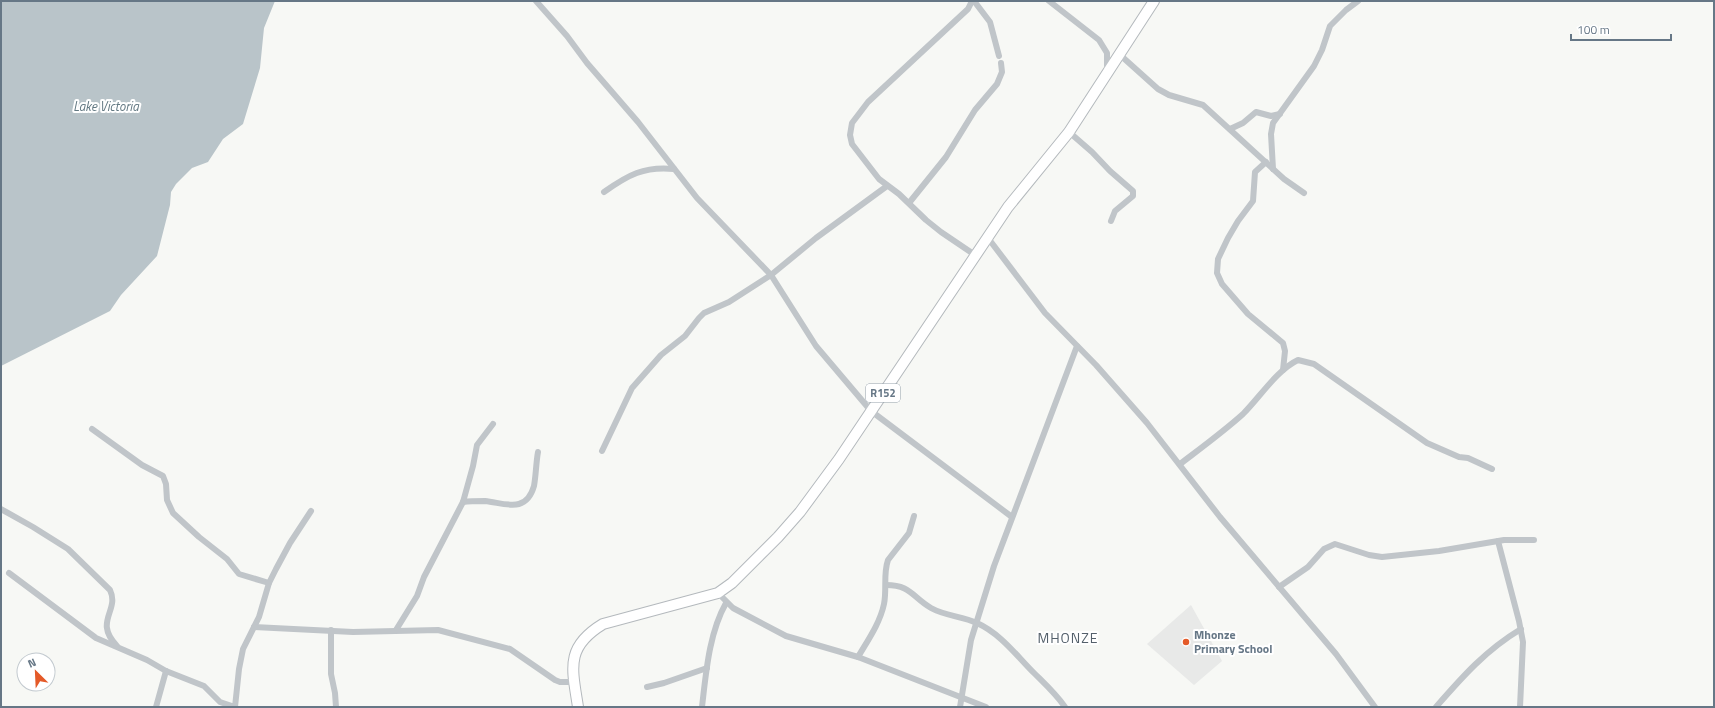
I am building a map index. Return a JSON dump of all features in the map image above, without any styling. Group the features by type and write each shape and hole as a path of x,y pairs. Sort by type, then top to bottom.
{"main road":[{"name":"R152","path":"578,707 574,682 574,660 578,645 589,632 603,624 718,593 732,583 800,512 839,459 975,255 1022,189 1070,132 1154,1"}],"street":[{"path":"536,1 567,36 587,63 633,116 674,169 721,225 771,275 816,346 871,411 1012,517"},
{"path":"975,255 941,232 909,203 887,186 870,168 852,144 850,135 852,123 868,102 968,9 973,1 990,22 998,56"},
{"path":"1049,1 1099,40 1106,53 1107,73"},
{"path":"1273,169 1271,134 1273,123 1314,66 1322,50 1330,26 1346,10 1358,1"},
{"path":"1119,54 1158,89 1169,95 1203,104 1284,179 1304,193"},
{"path":"909,203 946,157 975,110 997,84 1002,72 1001,63"},
{"path":"1230,129 1243,123 1256,112 1272,116 1280,114"},
{"path":"1070,132 1092,152 1110,172 1133,191 1133,196 1112,214 1111,221"},
{"path":"1266,162 1255,172 1254,201 1238,221 1228,238 1218,259 1217,273 1222,284 1248,314 1283,343 1285,351 1283,370"},
{"path":"604,192 621,181 642,171 659,168 674,169"},
{"path":"602,451 632,388 661,355 680,342 704,313 729,302 771,275 816,238 887,186"},
{"path":"988,238 1033,299 1137,412 1180,464 1220,518 1336,654 1375,707"},
{"path":"960,707 971,640 994,566 1077,346"},
{"path":"1180,464 1242,414 1283,370 1298,360 1314,364 1427,443 1459,457 1468,458 1492,469"},
{"path":"396,630 417,596 424,577 463,502 473,466 477,444 493,424"},
{"path":"92,429 142,465 163,476 166,484 167,500 173,513 226,559 239,574 269,584"},
{"path":"463,502 484,501 512,506 526,500 533,487 538,452"},
{"path":"1,509 68,549 110,590 113,596 113,601 106,622 106,630 109,637 118,648"},
{"path":"9,573 96,638 147,660 166,672 204,686 220,702 236,707 239,669 243,649 259,617 269,584 281,557 311,511"},
{"path":"858,657 884,604 886,565 888,560 910,533 914,516"},
{"path":"1279,587 1308,567 1324,548 1335,544 1369,555 1382,557 1432,552 1498,541 1534,540"},
{"path":"1498,541 1521,629 1523,655 1520,707"},
{"path":"886,585 903,587 930,607 951,616 977,623 991,631 1008,645 1054,692 1065,707"},
{"path":"718,593 726,603 786,636 858,657 986,707"},
{"path":"702,707 707,668 716,623 726,603"},
{"path":"254,626 365,632 438,630 499,646 519,654 555,680 560,682 574,682"},
{"path":"1436,707 1493,647 1521,629"},
{"path":"331,630 331,674 336,707"},
{"path":"647,687 664,683 707,668"},
{"path":"156,707 166,672"}],"shaded area":[{"path":"1191,605 1222,661 1194,685 1147,644"}],"water":[{"name":"Lake Victoria","path":"1,1 275,1 264,28 260,68 243,124 223,139 208,162 192,168 176,184 171,192 170,205 157,256 121,295 110,311 1,366"}],"place":[{"name":"Mhonze Primary School","path":"1186,642"}],"district":[{"name":"MHONZE","path":"1068,638"}]}
